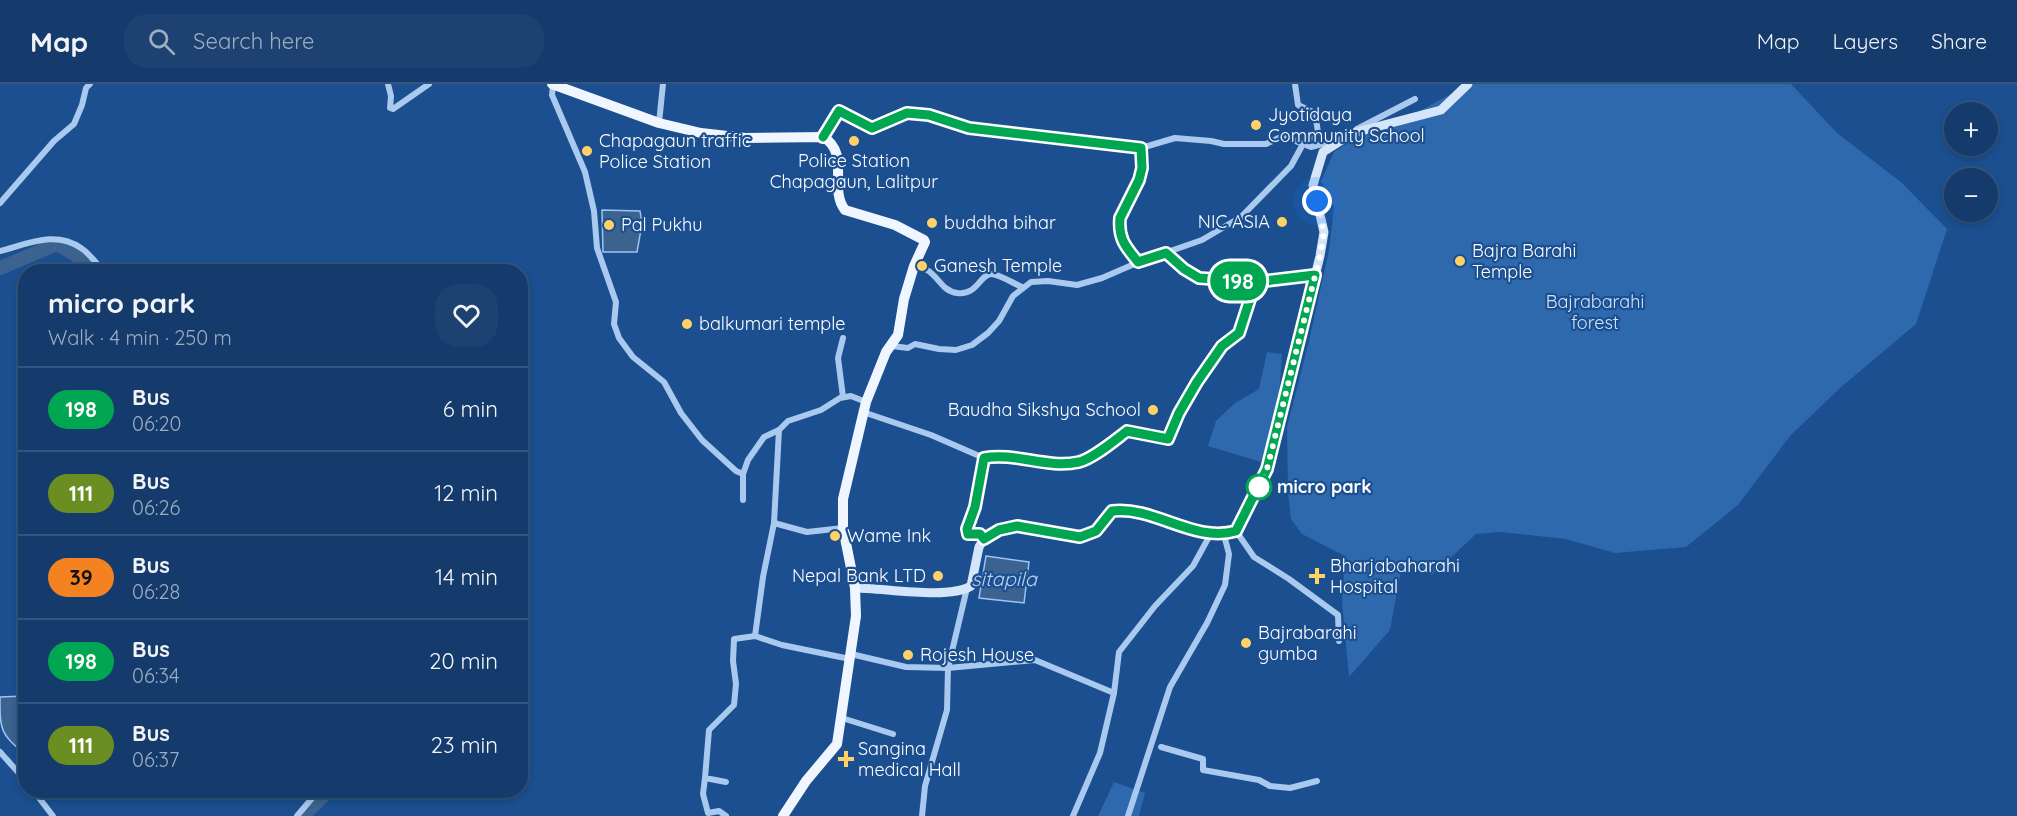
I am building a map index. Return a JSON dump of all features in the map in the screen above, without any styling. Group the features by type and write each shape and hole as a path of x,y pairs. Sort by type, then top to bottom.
{"main road":[{"path":"552,85 659,123 701,133 745,138 823,137 831,142 837,151 841,205 850,213 895,225 924,240 924,246 914,266 904,299 898,336 886,352 865,407 843,499 843,528 855,588 856,616 837,744 806,781 783,816"}],"street":[{"path":"0,203 54,141 74,124 86,88 90,84"},
{"path":"388,84 391,96 390,108 393,109 429,84"},
{"path":"659,123 663,84"},
{"path":"892,346 908,348 915,344 957,350 972,345 988,333 999,321 1013,296 1030,282 1077,285 1102,278 1138,262 1202,240 1241,217 1291,166 1303,144 1318,132 1315,112 1298,105 1295,84"},
{"path":"855,588 944,593 967,588 971,586 979,547 984,539 999,530 1017,526 1080,537 1096,531 1112,511 1121,510 1151,516 1210,535 1224,535 1236,531 1267,469 1315,275 1324,232 1313,185 1323,152 1353,133 1441,110 1468,84"},
{"path":"552,85 552,95 585,172 594,211 597,248 616,302 614,324 619,338 633,357 664,382 681,413 702,440 731,468 742,474"},
{"path":"823,137 839,111 872,128 907,113 929,115 969,128 1141,148 1175,138 1224,144 1266,144 1283,136 1311,147 1336,140 1415,99"},
{"path":"1138,262 1120,237 1119,225 1120,218 1139,180 1142,168 1141,148"},
{"path":"0,251 58,237 81,248 96,264"},
{"path":"1166,253 1184,269 1199,278 1256,282 1315,275"},
{"path":"914,266 928,271 945,289 957,293 974,289 985,275 992,274 1022,287"},
{"path":"743,500 742,474 748,460 764,437 779,430 788,421 851,396 865,407 984,458 998,455 1050,463 1080,462 1127,431 1168,439 1179,413 1197,382 1222,346 1239,333 1256,282"},
{"path":"843,338 838,358 843,398"},
{"path":"755,636 763,577 774,523 779,430"},
{"path":"984,458 975,507 967,529 968,534 980,534 984,539"},
{"path":"774,523 807,532 843,528"},
{"path":"1236,531 1254,557 1338,615 1340,641"},
{"path":"1073,816 1100,753 1114,693 1119,652 1155,606 1193,566 1210,535"},
{"path":"1128,816 1170,687 1207,623 1225,585 1229,554 1224,535"},
{"path":"922,816 925,786 947,710 948,668 967,588"},
{"path":"726,816 719,811 709,814 703,794 709,730 734,705 736,684 733,661 734,639 755,636 782,645 906,667 948,668 1035,660 1114,693"},
{"path":"842,718 893,734"},
{"path":"1161,747 1203,759 1203,770 1259,780 1270,786 1290,788 1317,781"},
{"path":"0,752 18,772"},
{"path":"705,778 726,782"},
{"path":"39,798 53,816"},
{"path":"297,816 312,798"}],"green space":[{"name":"Bajrabarahi forest","path":"1469,84 1791,84 1837,133 1901,182 1947,229 1916,324 1840,388 1790,436 1738,505 1686,547 1615,553 1566,539 1500,532 1476,534 1432,575 1402,566 1390,630 1349,677 1342,602 1345,556 1302,534 1291,519 1288,493 1287,427 1329,250 1334,207 1321,181 1334,152 1356,137 1414,114"},
{"path":"1267,352 1282,354 1278,412 1261,462 1208,446 1216,421 1235,403 1259,389"},
{"path":"1114,782 1145,793 1139,816 1098,816"}],"water":[{"path":"602,210 640,211 642,224 637,252 603,252"},
{"name":"sitapila","path":"986,556 1029,562 1024,603 979,598"},
{"path":"18,696 18,748 3,730 0,717 0,697"}],"waterway":[{"path":"0,268 57,244 88,264"},
{"path":"303,816 321,798"}],"bus line":[{"name":"198","path":"823,137 839,111 872,128 907,113 929,115 969,128 1141,148 1142,168 1139,180 1120,218 1119,225 1120,237 1138,262 1166,253 1184,269 1199,278 1256,282 1315,275 1267,469 1236,531 1224,535 1210,535 1151,516 1121,510 1112,511 1096,531 1080,537 1017,526 999,530 984,539 980,534 968,534 967,529 975,507 984,458 998,455 1050,463 1080,462 1127,431 1168,439 1179,413 1197,382 1222,346 1239,333 1250,299"}],"place":[{"name":"Jyotidaya Community School","path":"1256,125"},
{"name":"Police Station Chapagaun, Lalitpur","path":"854,141"},
{"name":"Chapagaun traffic Police Station","path":"587,151"},
{"name":"NIC ASIA","path":"1282,222"},
{"name":"buddha bihar","path":"932,223"},
{"name":"Pal Pukhu","path":"609,225"},
{"name":"Bajra Barahi Temple","path":"1460,261"},
{"name":"Ganesh Temple","path":"922,266"},
{"name":"balkumari temple","path":"687,324"},
{"name":"Baudha Sikshya School","path":"1153,410"},
{"name":"micro park","path":"1259,487"},
{"name":"Wame Ink","path":"835,536"},
{"name":"Nepal Bank LTD","path":"938,576"},
{"name":"Bharjabaharahi Hospital","path":"1317,576"},
{"name":"Bajrabarahi gumba","path":"1246,643"},
{"name":"Rojesh House","path":"908,655"},
{"name":"Sangina medical Hall","path":"846,759"}],"route":[{"path":"1259,487 1267,469 1320,256 1324,232 1317,201"}]}
